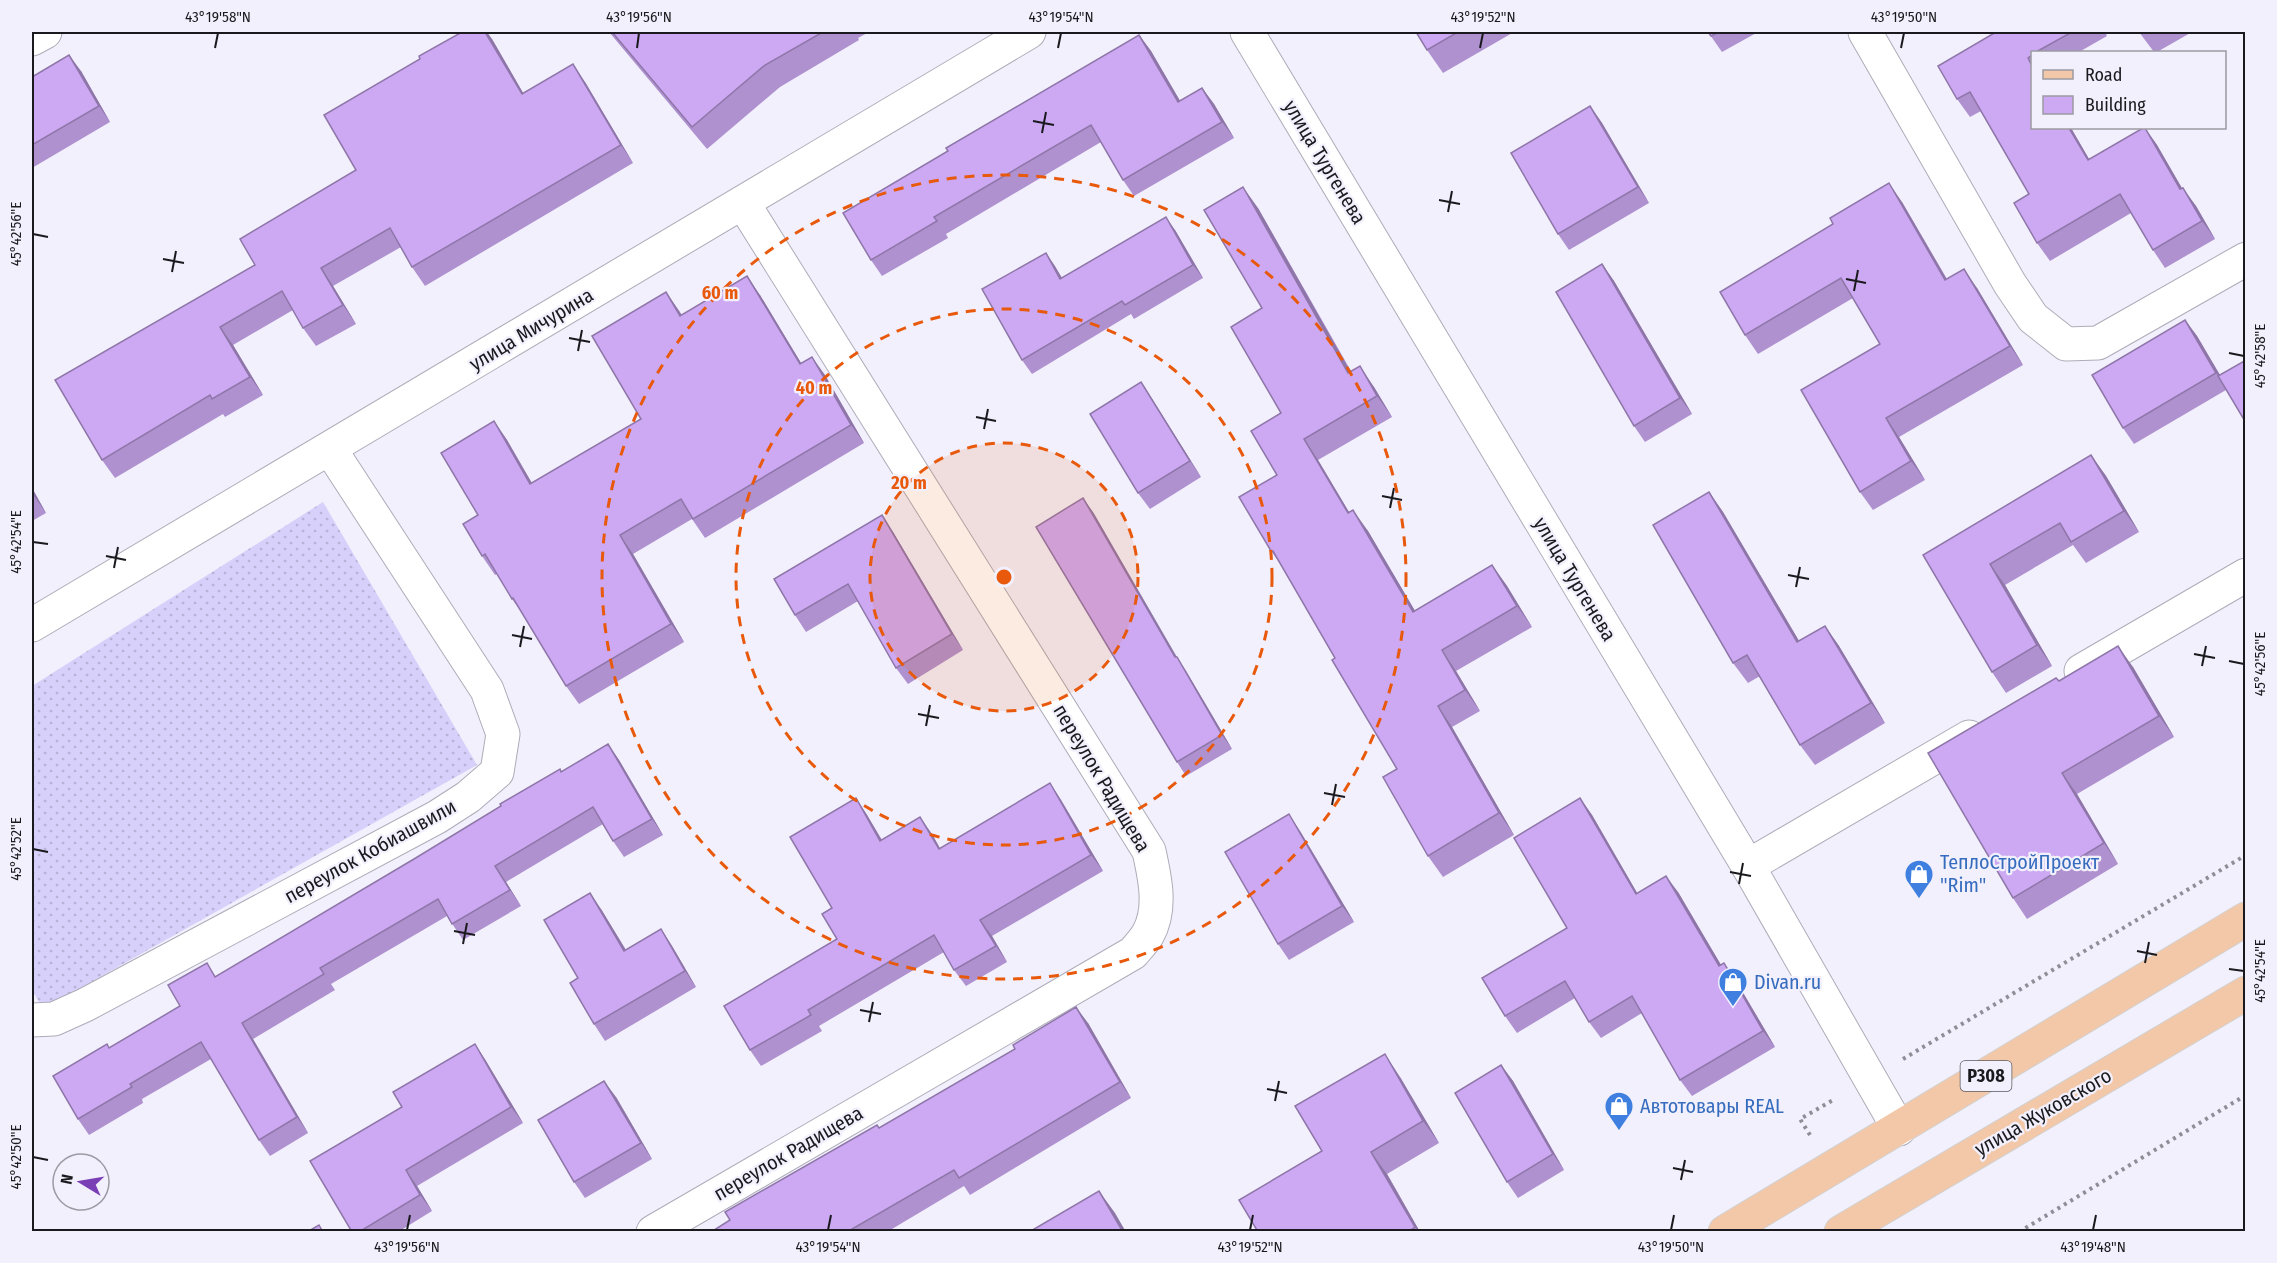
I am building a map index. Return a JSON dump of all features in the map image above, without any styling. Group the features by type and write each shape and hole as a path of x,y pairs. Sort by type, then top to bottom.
{"main road":[{"name":"P308","path":"1725,1232 2246,919"},
{"name":"улица Жуковского","path":"1841,1232 2246,993"}],"street":[{"path":"32,39 45,32"},
{"name":"улица Мичурина","path":"32,625 1029,32"},
{"name":"улица Тургенева","path":"1247,32 1748,866 1899,1129"},
{"path":"1864,32 2010,284 2034,318 2066,344 2098,343 2246,259"},
{"name":"переулок Радищева","path":"653,1232 1133,953 1148,933 1156,907 1156,882 1149,851 743,203"},
{"name":"переулок Кобиашвили","path":"32,1020 54,1019 85,1005 460,802 497,772 503,734 487,690 330,449"},
{"path":"2053,688 2246,575"},
{"path":"1748,866 1992,724"}],"path":[{"path":"2019,1232 2246,1095"}],"shaded area":[{"path":"323,502 477,765 43,1009 32,990 32,686"}],"building":[{"path":"462,32 485,32 522,94 573,64 621,145 412,267 390,228 321,268 343,305 303,328 282,291 220,327 250,377 212,399 210,395 102,460 55,380 255,265 240,239 356,170 324,115"},
{"path":"612,32 823,32 765,65 692,127"},
{"path":"1416,32 1458,32 1427,50"},
{"path":"1996,32 2072,32 2038,51 2031,51 2031,56 2028,58 2031,64 2031,129 2070,129 2088,160 2141,129 2146,129 2180,189 2183,188 2202,221 2153,250 2120,194 2037,243 2014,203 2029,194 1970,92 1957,99 1938,66"},
{"path":"1139,35 1178,102 1202,88 1222,122 1123,180 1091,125 934,217 937,221 871,260 843,213 948,151 946,148"},
{"path":"69,55 99,106 32,145 32,77"},
{"path":"1590,106 1638,187 1558,234 1511,153"},
{"path":"1889,183 1945,280 1964,269 2010,346 1886,418 1911,461 1860,492 1801,390 1880,344 1841,278 1745,335 1720,292 1833,224 1830,218"},
{"path":"1243,187 1348,373 1360,366 1377,396 1304,439 1348,513 1353,510 1413,612 1492,565 1517,606 1442,650 1465,690 1438,706 1499,813 1428,856 1383,777 1397,769 1332,660 1335,658 1273,551 1239,497 1277,475 1251,431 1281,413 1231,327 1262,308 1204,210"},
{"path":"1166,217 1193,265 1125,305 1122,301 1022,360 982,289 1046,253 1060,279"},
{"path":"1602,264 1680,398 1634,426 1556,292"},
{"path":"747,276 800,364 812,357 851,425 693,519 681,499 620,535 671,624 566,686 513,598 485,554 482,556 463,524 478,515 441,453 494,421 530,484 641,419 592,336 666,292 680,316"},
{"path":"2185,320 2216,373 2123,428 2092,375"},
{"path":"2246,360 2246,423 2218,376"},
{"path":"1141,382 1190,461 1138,493 1090,414"},
{"path":"2091,455 2124,511 2071,542 2060,523 1990,564 2037,645 1992,672 1923,555"},
{"path":"1709,492 1797,642 1825,626 1871,703 1800,745 1747,655 1733,663 1653,525"},
{"path":"1083,498 1222,735 1177,762 1036,527"},
{"path":"882,515 952,634 896,668 848,584 795,615 774,579"},
{"path":"2118,646 2159,716 2062,773 2104,843 2013,898 1928,753 2056,678 2059,681"},
{"path":"608,744 652,819 613,841 593,807 495,866 510,890 452,924 438,899 320,968 324,974 242,1023 297,1117 259,1140 201,1042 130,1084 132,1087 78,1119 53,1076 107,1044 109,1048 180,1006 168,985 207,963 215,977 414,859 501,806 500,804"},
{"path":"1050,783 1091,855 980,920 996,946 954,970 934,935 808,1010 811,1015 750,1050 724,1006 837,939 822,914 832,908 790,837 856,798 880,841 920,817 939,849"},
{"path":"1580,798 1636,894 1666,876 1719,966 1724,963 1763,1031 1680,1080 1632,996 1589,1022 1565,981 1505,1016 1482,978 1567,928 1514,838"},
{"path":"1289,814 1342,906 1278,944 1225,852"},
{"path":"590,893 624,951 661,929 685,971 594,1024 570,983 578,978 544,920"},
{"path":"1076,1007 1120,1082 959,1178 954,1170 847,1232 711,1232 730,1220 725,1212 877,1125 879,1128 1015,1049 1013,1045"},
{"path":"475,1044 511,1107 406,1170 420,1195 359,1232 352,1232 310,1161 402,1107 393,1092"},
{"path":"1385,1054 1423,1121 1371,1152 1415,1227 1408,1232 1258,1232 1239,1200 1322,1151 1295,1106"},
{"path":"1501,1065 1553,1154 1507,1182 1455,1093"},
{"path":"604,1081 641,1143 574,1182 538,1120"},
{"path":"1099,1191 1123,1232 1029,1232"},
{"path":"319,1225 323,1232 307,1232"}],"place":[{"name":"ТеплоСтройПроект \"Rim\"","path":"1919,900"},
{"name":"Divan.ru","path":"1733,1008"},
{"name":"Автотовары REAL","path":"1619,1132"}]}
